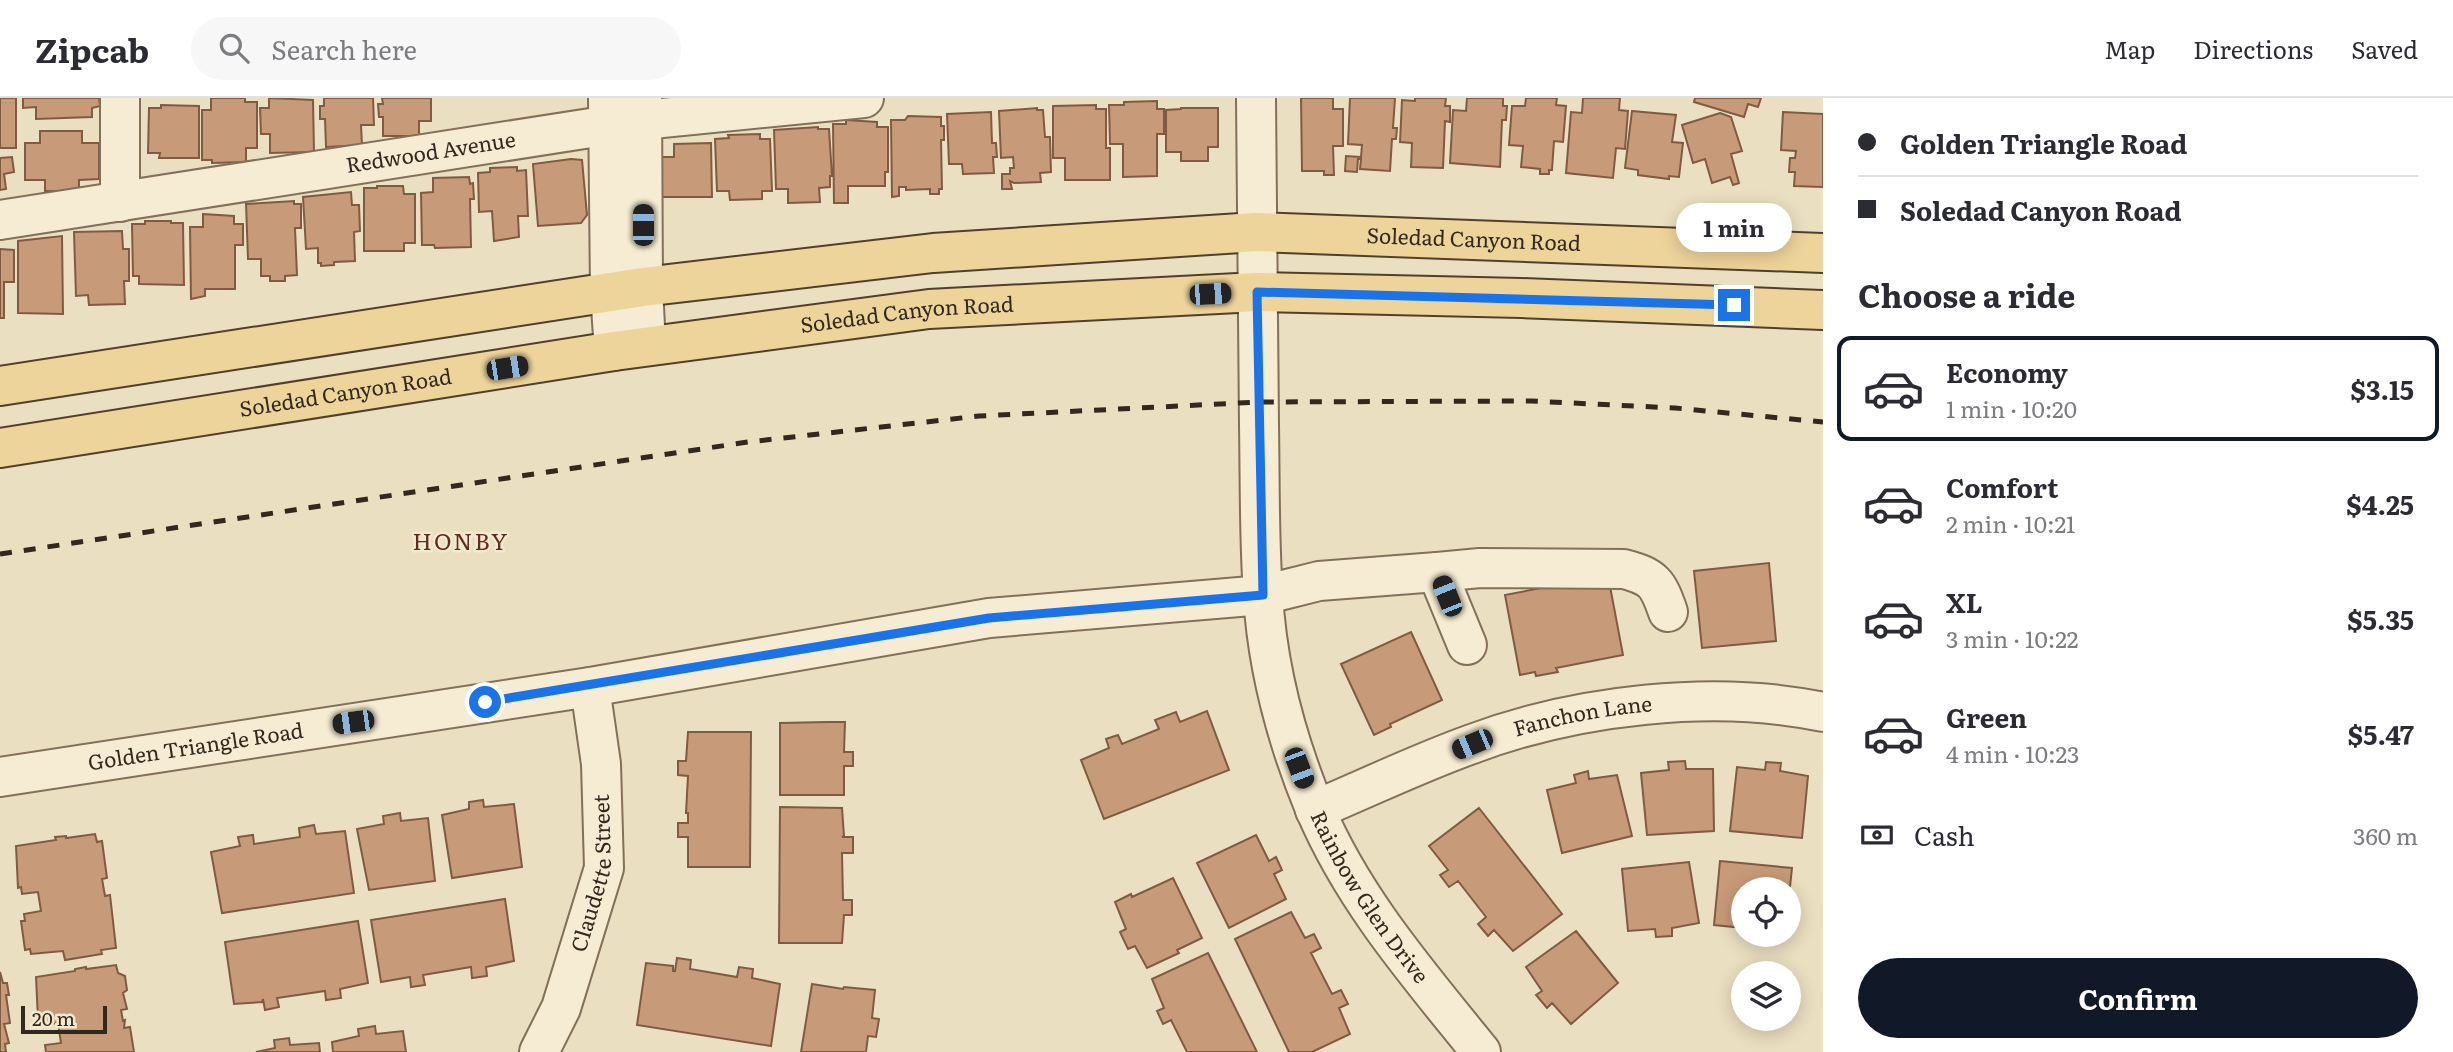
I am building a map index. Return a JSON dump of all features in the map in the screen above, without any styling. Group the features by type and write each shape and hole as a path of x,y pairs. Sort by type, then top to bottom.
{"main road":[{"name":"Soledad Canyon Road","path":"0,386 626,290 933,253 1255,233 1823,253"},
{"name":"Soledad Canyon Road","path":"0,448 630,349 929,309 1257,292 1521,298 1823,310"}],"street":[{"path":"120,98 120,202"},
{"name":"Rainbow Glen Drive","path":"1255,98 1255,233 1263,595 1267,639 1283,715 1315,810 1354,886 1377,922 1481,1052"},
{"name":"Redwood Avenue","path":"0,220 120,202 625,110 850,99"},
{"path":"625,110 626,290 630,349"},
{"name":"Golden Triangle Road","path":"0,777 590,687 989,618 1263,595 1319,581 1480,568 1624,569 1646,575 1658,585 1668,612"},
{"path":"1437,572 1467,645"},
{"name":"Claudette Street","path":"539,1052 561,1008 604,868 601,764 590,687"},
{"name":"Fanchon Lane","path":"1315,810 1472,744 1527,726 1583,713 1639,705 1697,702 1754,704 1823,712"}],"building":[{"path":"0,98 16,98 16,148 0,148"},
{"path":"23,98 99,98 100,106 92,108 92,117 36,119 36,107 23,108"},
{"path":"211,98 245,98 245,102 257,102 257,148 246,148 246,162 212,163 212,160 202,160 202,110 211,110"},
{"path":"269,98 313,100 314,152 270,153 270,134 261,134 260,108 269,108"},
{"path":"324,98 373,98 374,125 361,125 362,145 326,147 325,119 320,119 320,106 324,106"},
{"path":"382,98 431,98 431,121 419,121 419,136 383,136 383,117 379,117 378,104 383,104"},
{"path":"1301,98 1333,98 1333,109 1343,109 1343,146 1333,146 1334,175 1324,175 1324,171 1302,171"},
{"path":"1350,98 1395,98 1393,128 1397,128 1396,139 1392,139 1390,171 1360,169 1361,159 1358,159 1357,172 1345,171 1346,156 1361,157 1362,145 1348,144"},
{"path":"1415,98 1446,98 1445,106 1450,106 1450,122 1445,121 1443,168 1411,167 1412,143 1400,142 1402,100 1415,101"},
{"path":"1467,98 1503,98 1503,106 1507,106 1506,120 1502,120 1500,167 1450,163 1453,110 1466,111"},
{"path":"1526,98 1557,98 1556,105 1566,106 1563,142 1554,141 1552,170 1549,170 1549,174 1540,174 1540,169 1521,167 1523,146 1509,145 1512,106 1525,106"},
{"path":"1583,98 1620,98 1619,110 1628,111 1625,149 1616,148 1613,178 1566,173 1571,112 1582,113"},
{"path":"1695,98 1761,98 1758,107 1748,104 1744,117 1694,102"},
{"path":"1157,101 1157,109 1164,109 1164,134 1157,134 1157,176 1123,177 1123,144 1110,144 1109,105"},
{"path":"161,105 199,106 199,158 159,158 160,153 148,153 149,108 161,108"},
{"path":"1096,105 1096,109 1106,109 1106,148 1110,148 1110,180 1065,180 1065,158 1053,158 1053,106"},
{"path":"1037,108 1043,110 1045,137 1050,137 1051,172 1040,173 1041,182 1010,181 1012,189 1002,189 1002,174 1010,174 1010,168 1014,168 1013,157 1001,158 999,111"},
{"path":"1218,108 1218,147 1208,147 1208,161 1181,161 1181,152 1166,152 1166,110"},
{"path":"1632,111 1676,115 1672,142 1683,143 1679,177 1669,176 1669,179 1638,175 1638,170 1625,168"},
{"path":"991,112 992,143 996,143 997,157 993,157 994,173 963,174 962,164 949,164 947,114"},
{"path":"1783,112 1823,114 1823,187 1794,186 1795,172 1789,172 1790,158 1795,158 1796,151 1781,150"},
{"path":"1720,113 1731,117 1742,151 1731,154 1739,183 1733,185 1730,177 1712,183 1705,159 1693,163 1682,125"},
{"path":"908,116 941,117 944,140 941,140 942,189 939,189 939,194 930,194 930,189 906,190 906,187 899,187 899,196 892,197 891,120 905,120"},
{"path":"846,120 877,122 877,127 888,127 888,172 885,172 885,186 848,186 848,203 834,203 833,124 846,124"},
{"path":"818,127 829,129 832,176 830,187 819,188 820,202 788,203 788,189 776,189 774,130"},
{"path":"40,131 82,131 82,143 99,143 99,179 79,180 79,191 45,191 45,180 25,180 25,143 40,143"},
{"path":"760,134 760,139 770,139 772,191 762,191 762,199 730,200 729,191 717,191 715,139 729,138 728,135"},
{"path":"711,143 712,197 662,197 661,157 674,157 674,144"},
{"path":"12,157 14,172 4,174 6,189 0,190 0,158"},
{"path":"582,160 587,215 581,223 538,226 533,164"},
{"path":"517,167 517,171 526,170 528,216 518,216 519,237 494,241 492,211 479,212 478,173 490,172 490,168"},
{"path":"469,177 470,184 473,183 474,199 470,199 471,247 435,248 434,245 422,245 421,193 433,192 433,178"},
{"path":"403,186 404,194 415,194 415,243 404,243 404,251 364,251 364,188"},
{"path":"351,192 352,205 359,205 360,231 354,232 355,261 321,266 321,263 318,263 318,248 306,249 303,197"},
{"path":"294,201 294,204 301,204 301,228 295,228 297,275 285,276 285,281 270,281 270,276 261,276 261,259 248,259 246,204"},
{"path":"203,214 234,216 234,224 243,224 243,245 235,245 235,289 205,289 205,296 191,299 190,227 203,227"},
{"path":"145,221 183,223 184,285 139,284 139,276 133,276 132,224 145,224"},
{"path":"122,231 123,249 129,249 129,281 124,281 125,304 89,305 88,295 76,296 74,232"},
{"path":"62,236 63,314 18,313 18,241"},
{"path":"0,249 14,250 14,282 4,282 4,318 0,318"},
{"path":"1769,563 1776,641 1702,648 1694,571"},
{"path":"1583,580 1609,581 1623,655 1556,668 1558,672 1536,676 1535,672 1520,675 1505,595"},
{"path":"1411,632 1442,700 1390,724 1391,727 1374,735 1341,664"},
{"path":"1207,711 1229,770 1104,819 1081,760 1109,748 1106,739 1118,735 1122,744 1159,729 1155,720 1176,712 1180,722"},
{"path":"845,722 844,752 853,752 853,766 844,766 844,795 780,795 780,723"},
{"path":"688,732 751,732 750,867 688,867 688,837 678,837 678,823 688,823 688,776 678,775 678,761 686,761"},
{"path":"1685,761 1686,769 1713,769 1714,831 1647,835 1641,773 1669,770 1668,762"},
{"path":"1766,762 1781,763 1780,771 1808,776 1802,838 1730,831 1737,767 1765,770"},
{"path":"1588,771 1589,779 1617,775 1632,836 1562,853 1547,790 1576,783 1574,775"},
{"path":"483,800 484,807 514,804 522,867 452,878 442,815 469,809 469,802"},
{"path":"780,807 842,808 842,837 853,837 853,853 842,853 843,900 852,900 852,915 844,915 842,943 779,943"},
{"path":"1479,808 1562,914 1513,951 1494,930 1488,936 1478,924 1486,917 1458,881 1449,887 1440,875 1448,870 1429,846"},
{"path":"400,813 401,821 428,818 435,881 369,890 357,829 384,824 383,816"},
{"path":"314,825 316,834 345,831 354,893 222,913 211,852 240,846 238,837 253,835 254,844 300,837 299,828"},
{"path":"95,834 97,842 102,841 107,878 102,879 105,896 110,895 116,948 101,950 102,954 65,960 63,951 31,954 30,949 25,950 21,921 25,921 24,914 41,911 38,892 22,894 21,887 18,888 16,846 56,840 55,837"},
{"path":"1256,835 1269,861 1276,857 1282,870 1274,874 1286,899 1229,928 1197,863"},
{"path":"1720,861 1792,868 1791,877 1731,877 1731,927 1714,925"},
{"path":"1689,862 1699,923 1672,928 1672,936 1656,937 1655,929 1628,931 1622,869"},
{"path":"1173,878 1202,938 1177,950 1179,953 1147,968 1135,946 1128,949 1120,932 1126,929 1115,902"},
{"path":"505,899 514,961 486,967 487,976 472,978 471,967 423,975 425,985 411,987 410,977 381,982 371,920"},
{"path":"1291,912 1305,938 1314,934 1321,948 1311,953 1332,994 1341,990 1348,1004 1339,1008 1350,1034 1312,1052 1289,1052 1235,939"},
{"path":"358,921 368,983 340,989 341,998 326,1000 325,991 277,998 279,1007 265,1010 263,999 262,1002 234,1004 225,942"},
{"path":"1576,931 1618,983 1571,1024 1552,1003 1547,1008 1536,995 1542,991 1526,967"},
{"path":"1208,953 1257,1052 1187,1052 1171,1020 1163,1024 1157,1011 1164,1008 1152,979"},
{"path":"677,958 691,960 690,969 737,977 739,967 753,969 752,978 780,984 771,1046 637,1025 646,963 673,966 675,971"},
{"path":"116,965 118,973 125,976 127,990 123,993 127,1009 121,1010 123,1021 125,1020 124,1028 130,1027 134,1052 46,1052 45,1045 61,1043 58,1023 42,1025 41,1019 38,1019 36,977 86,967"},
{"path":"0,972 3,983 7,983 9,995 6,995 10,1023 4,1024 9,1043 5,1044 6,1052 0,1052"},
{"path":"812,984 875,990 872,1018 879,1019 876,1037 868,1036 866,1052 801,1052"},
{"path":"375,1026 376,1034 403,1031 406,1052 333,1052 332,1042 359,1036 358,1029"},
{"path":"289,1038 290,1045 319,1043 320,1052 256,1052 275,1048 274,1040"}],"railway":[{"path":"0,554 748,442 979,416 1259,402 1531,401 1675,408 1823,422"}],"district":[{"name":"HONBY","path":"461,542"}],"route":[{"path":"485,702 590,687 989,618 1263,595 1257,292 1734,305"}]}
